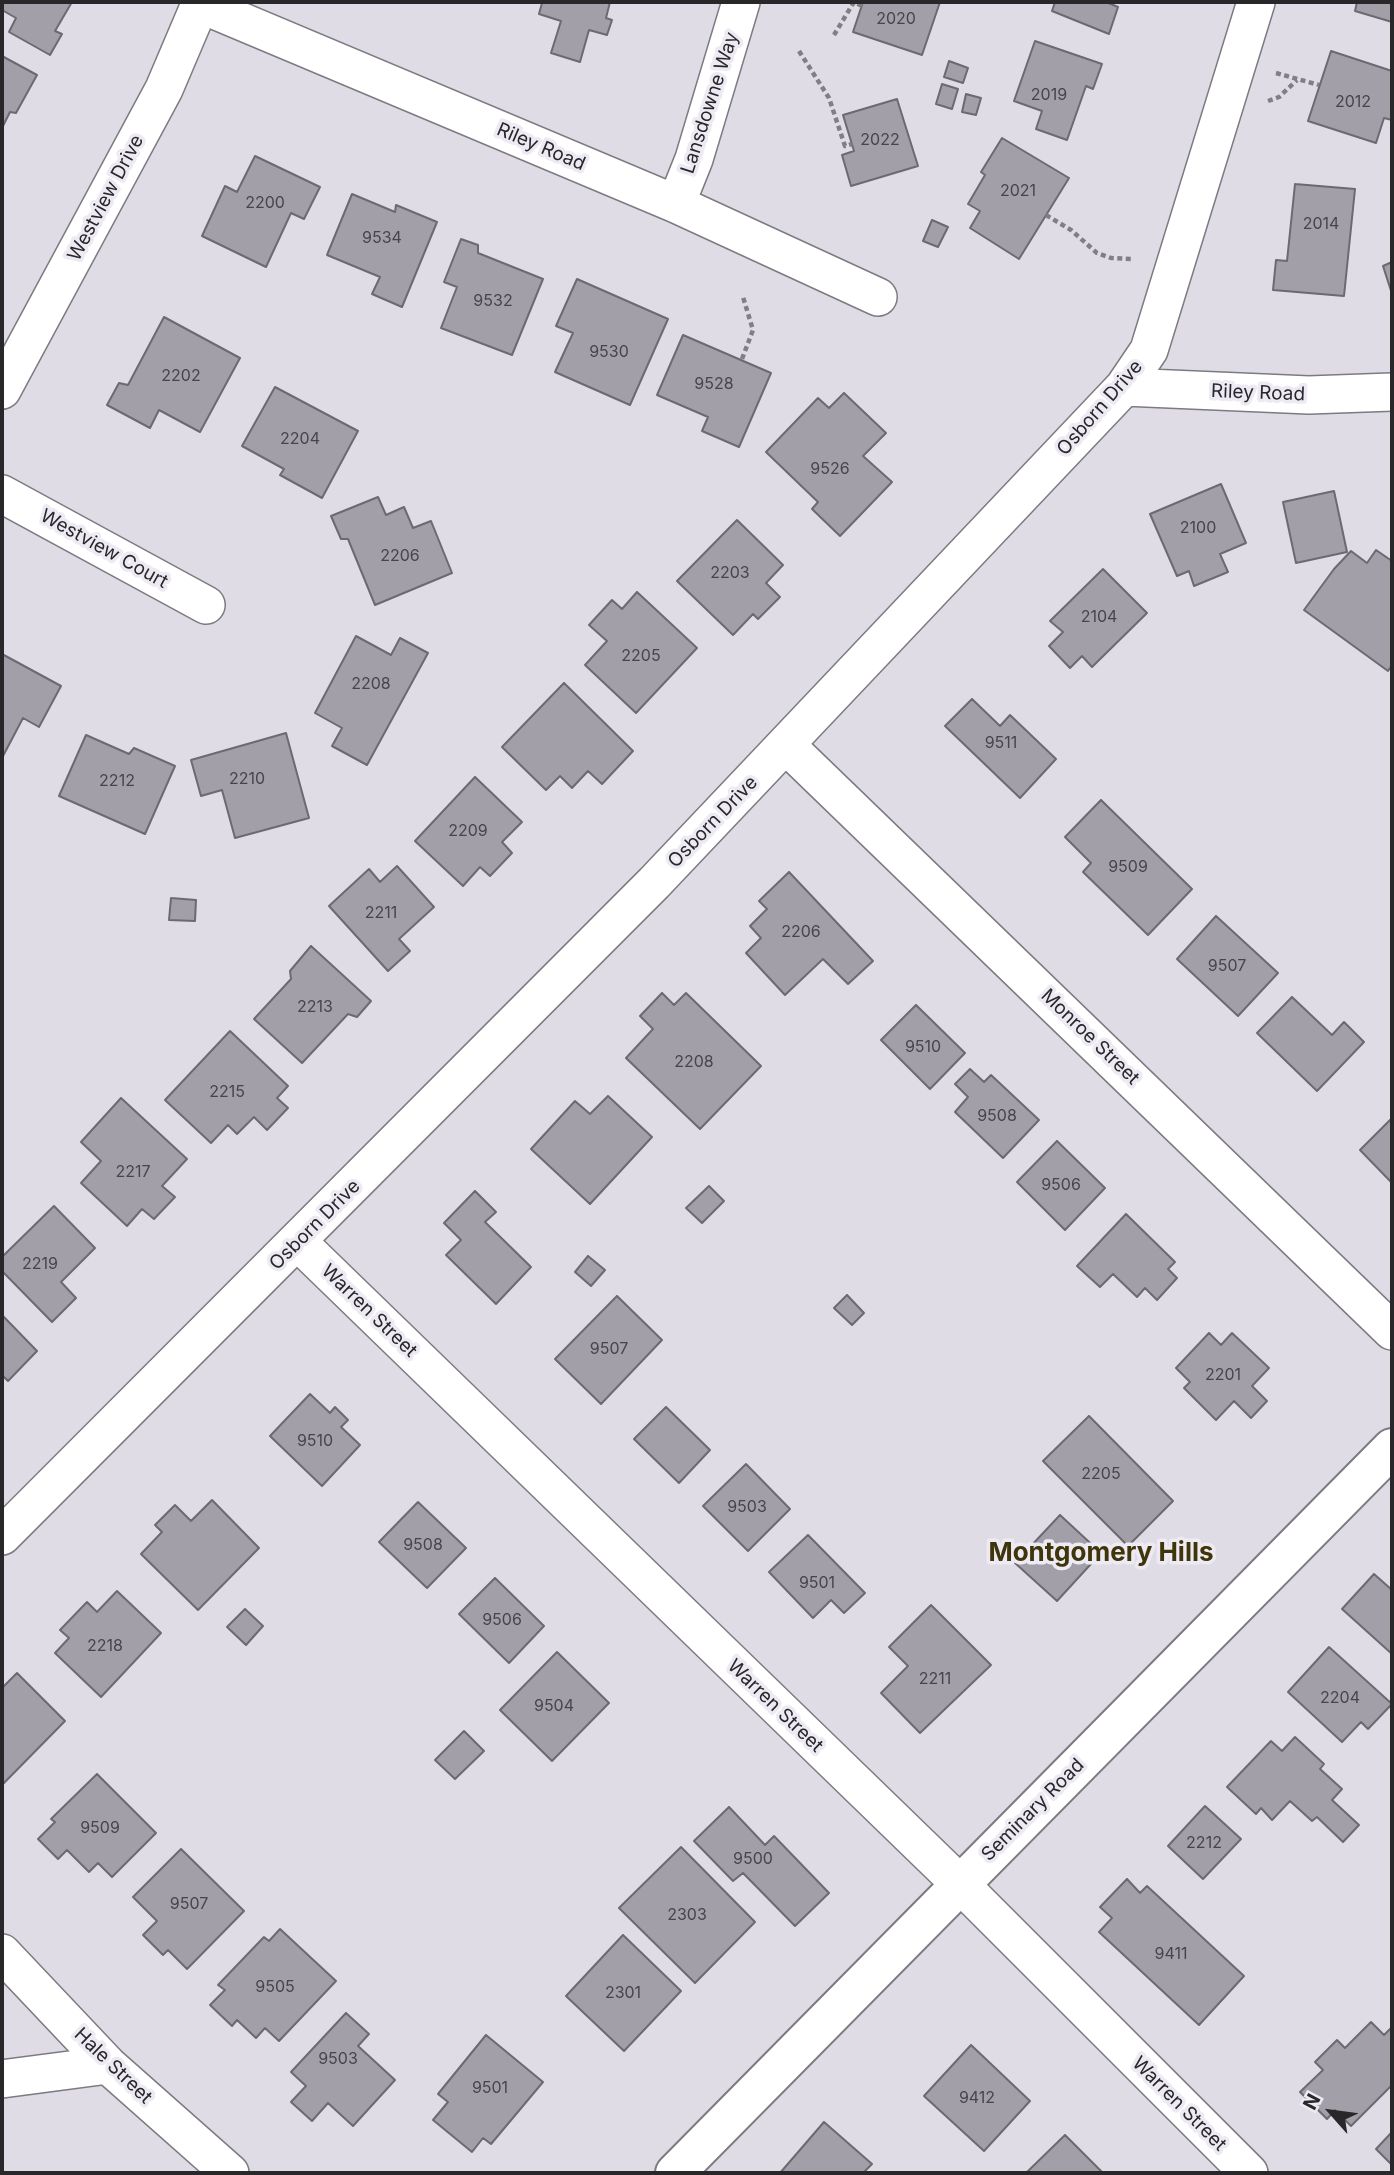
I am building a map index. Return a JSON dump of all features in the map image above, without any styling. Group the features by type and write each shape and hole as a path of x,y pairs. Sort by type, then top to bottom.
{"main road":[{"name":"Seminary Road","path":"675,2173 958,1883 1392,1448"}],"street":[{"name":"Lansdowne Way","path":"676,204 694,159 741,2"},
{"name":"Osborn Drive","path":"2,1536 298,1242 787,746 1124,387 1149,350 1256,2"},
{"name":"Riley Road","path":"201,3 676,204 878,297"},
{"name":"Westview Drive","path":"2,390 164,89 201,3"},
{"name":"Riley Road","path":"1124,387 1309,395 1392,392"},
{"name":"Westview Court","path":"2,494 206,605"},
{"name":"Monroe Street","path":"787,746 1392,1331"},
{"name":"Warren Street","path":"298,1242 958,1883 1249,2173"},
{"name":"Hale Street","path":"2,1954 108,2065 230,2173"},
{"path":"2,2078 108,2065"}],"path":[{"path":"834,35 854,2 862,6"},
{"path":"799,51 829,98 845,146 852,144"},
{"path":"1046,215 1071,230 1097,253 1111,258 1144,258 1176,264"},
{"path":"742,359 753,330 743,297"}],"building":[{"path":"2,2 72,2 55,31 62,34 50,55 9,32 16,18 2,10"},
{"path":"539,2 610,2 606,18 612,20 607,35 589,30 580,62 551,53 561,21 539,14 542,3"},
{"path":"863,2 940,2 922,55 853,32"},
{"path":"1055,2 1106,2 1118,7 1109,34 1052,11"},
{"path":"1357,2 1392,2 1392,22 1355,11"},
{"path":"1035,41 1102,64 1093,89 1086,86 1067,140 1036,129 1042,111 1014,101"},
{"path":"1331,51 1392,71 1392,120 1384,118 1376,143 1308,121"},
{"path":"2,56 37,75 16,113 10,112 2,128"},
{"path":"949,61 968,68 963,83 944,77"},
{"path":"942,84 958,89 952,109 936,104"},
{"path":"966,94 981,98 976,115 962,112"},
{"path":"897,99 918,166 851,186 842,155 854,151 843,115"},
{"path":"1002,138 1069,178 1019,259 970,228 980,211 968,204 985,175 981,172"},
{"path":"255,156 320,187 304,219 291,213 266,267 202,236 225,186 237,192"},
{"path":"1295,184 1355,189 1344,296 1273,290 1276,260 1287,261"},
{"path":"352,194 395,212 396,205 437,222 402,307 372,294 380,277 327,255"},
{"path":"932,220 948,227 938,247 923,241"},
{"path":"461,239 478,245 478,253 543,279 512,355 441,328 457,287 444,282"},
{"path":"1392,262 1392,294 1383,266"},
{"path":"577,279 668,319 630,405 555,372 573,333 556,326"},
{"path":"164,317 240,358 200,432 159,410 150,428 107,405 119,383 128,385"},
{"path":"683,335 771,373 739,447 702,431 708,417 657,395"},
{"path":"275,387 358,431 322,498 280,475 284,469 242,446"},
{"path":"844,393 886,433 863,456 892,482 840,536 812,509 818,502 766,452 818,398 829,408"},
{"path":"1221,484 1246,543 1220,554 1228,572 1194,586 1189,571 1177,576 1150,514"},
{"path":"1334,491 1347,552 1296,563 1283,502"},
{"path":"378,497 386,515 404,507 413,528 431,521 452,573 375,605 348,539 341,539 331,516"},
{"path":"737,520 783,565 766,583 780,597 758,619 753,614 733,635 677,581"},
{"path":"1376,550 1392,561 1392,665 1388,671 1304,610 1351,551 1367,563"},
{"path":"1103,569 1147,613 1092,667 1082,656 1070,668 1049,646 1063,632 1050,621"},
{"path":"637,592 697,648 636,713 585,665 607,641 589,625 612,600 622,609"},
{"path":"356,636 391,655 400,638 428,653 367,765 332,746 342,728 315,713"},
{"path":"2,654 61,686 39,727 23,718 2,758"},
{"path":"564,683 633,751 602,784 588,771 572,788 560,776 546,790 502,747"},
{"path":"972,699 1000,726 1010,715 1056,759 1020,798 945,726"},
{"path":"286,733 309,818 235,838 222,790 201,796 191,760"},
{"path":"86,735 129,754 134,748 175,766 145,834 59,796"},
{"path":"475,777 522,822 502,842 512,853 490,876 480,867 463,886 415,841"},
{"path":"1101,800 1192,889 1148,935 1083,872 1091,863 1065,837"},
{"path":"397,866 434,907 399,939 410,951 388,971 329,906 369,869 380,882"},
{"path":"789,872 873,961 848,984 823,959 785,995 746,953 761,938 750,926 767,909 759,901"},
{"path":"171,898 196,900 195,921 169,920"},
{"path":"1216,916 1278,973 1238,1016 1177,959"},
{"path":"311,946 371,1001 357,1017 348,1014 302,1063 254,1019 291,979 290,971"},
{"path":"662,993 674,1005 686,993 761,1066 700,1129 626,1058 653,1029 640,1016"},
{"path":"1292,997 1332,1035 1344,1022 1364,1042 1317,1091 1257,1033"},
{"path":"916,1005 965,1053 930,1089 881,1040"},
{"path":"230,1031 288,1086 277,1098 288,1108 267,1130 254,1117 237,1134 228,1125 211,1143 165,1100"},
{"path":"970,1069 984,1082 991,1075 1039,1120 1003,1158 955,1112 968,1097 955,1084"},
{"path":"608,1096 652,1137 590,1204 531,1149 575,1101 590,1114"},
{"path":"121,1098 187,1159 162,1186 175,1197 154,1219 142,1209 127,1226 81,1183 101,1161 81,1142"},
{"path":"1392,1118 1392,1183 1360,1150"},
{"path":"1057,1141 1105,1188 1065,1230 1017,1182"},
{"path":"709,1186 724,1201 702,1223 686,1208"},
{"path":"475,1191 496,1212 485,1222 531,1267 496,1304 446,1255 461,1240 444,1223"},
{"path":"54,1206 95,1248 61,1282 76,1298 52,1322 2,1271 2,1257"},
{"path":"1126,1214 1175,1262 1168,1269 1177,1278 1157,1300 1145,1288 1137,1297 1113,1274 1100,1287 1077,1266"},
{"path":"588,1256 605,1270 591,1286 575,1272"},
{"path":"847,1295 864,1313 852,1325 834,1308"},
{"path":"617,1296 662,1340 601,1404 555,1359"},
{"path":"2,1315 37,1351 8,1381 2,1375"},
{"path":"1209,1333 1221,1345 1232,1333 1269,1368 1252,1386 1267,1401 1251,1418 1234,1401 1216,1420 1184,1388 1190,1382 1176,1368"},
{"path":"310,1394 330,1413 335,1407 348,1420 341,1427 360,1445 322,1486 270,1436"},
{"path":"666,1407 710,1450 679,1483 634,1439"},
{"path":"1089,1416 1173,1501 1128,1546 1043,1461"},
{"path":"746,1464 790,1509 748,1551 703,1506"},
{"path":"212,1500 259,1548 198,1610 141,1554 162,1532 155,1525 175,1505 191,1521"},
{"path":"418,1502 466,1548 427,1588 379,1542"},
{"path":"1060,1515 1101,1553 1057,1601 1015,1563"},
{"path":"808,1535 865,1593 844,1613 831,1600 813,1618 769,1572"},
{"path":"1374,1574 1392,1590 1392,1654 1342,1609"},
{"path":"495,1578 544,1626 509,1663 459,1614"},
{"path":"117,1591 161,1633 101,1697 55,1653 69,1638 60,1630 87,1602 97,1612"},
{"path":"931,1605 991,1665 920,1733 881,1693 908,1666 889,1647"},
{"path":"245,1609 263,1626 246,1645 227,1627"},
{"path":"1329,1647 1392,1704 1368,1729 1361,1722 1342,1742 1288,1692"},
{"path":"557,1652 609,1703 552,1761 500,1710"},
{"path":"17,1673 65,1721 2,1785 2,1688"},
{"path":"464,1731 484,1751 455,1779 435,1760"},
{"path":"1295,1737 1324,1764 1320,1769 1342,1789 1332,1800 1359,1825 1343,1842 1317,1817 1312,1821 1290,1801 1272,1820 1261,1808 1256,1814 1227,1787 1271,1741 1282,1751"},
{"path":"97,1774 156,1833 112,1877 98,1863 89,1872 67,1850 58,1859 38,1839 55,1822 51,1819"},
{"path":"1205,1806 1241,1839 1203,1879 1168,1846"},
{"path":"729,1807 765,1845 774,1836 829,1893 795,1926 743,1873 733,1881 694,1841"},
{"path":"681,1847 755,1922 695,1983 619,1908"},
{"path":"181,1849 244,1911 187,1969 168,1950 163,1955 143,1935 157,1921 133,1897"},
{"path":"1127,1879 1140,1893 1147,1886 1244,1976 1199,2025 1099,1932 1112,1918 1100,1907"},
{"path":"280,1929 336,1981 279,2041 265,2028 256,2038 237,2020 232,2026 210,2005 225,1990 218,1985 264,1937 269,1941"},
{"path":"623,1935 681,1991 624,2051 566,1996"},
{"path":"346,2013 369,2034 358,2046 395,2080 353,2126 328,2103 312,2121 291,2102 306,2086 291,2072"},
{"path":"1371,2022 1384,2035 1392,2027 1392,2085 1351,2126 1335,2110 1327,2119 1300,2092 1323,2070 1315,2062 1337,2040 1345,2048"},
{"path":"486,2035 543,2082 491,2144 483,2138 472,2152 433,2120 448,2102 438,2094"},
{"path":"971,2045 1030,2101 984,2151 924,2096"},
{"path":"824,2122 872,2164 863,2173 780,2173"},
{"path":"1392,2132 1392,2165 1376,2149"},
{"path":"1065,2135 1103,2173 1026,2173"}],"district":[{"name":"Montgomery Hills","path":"1101,1553"}]}
